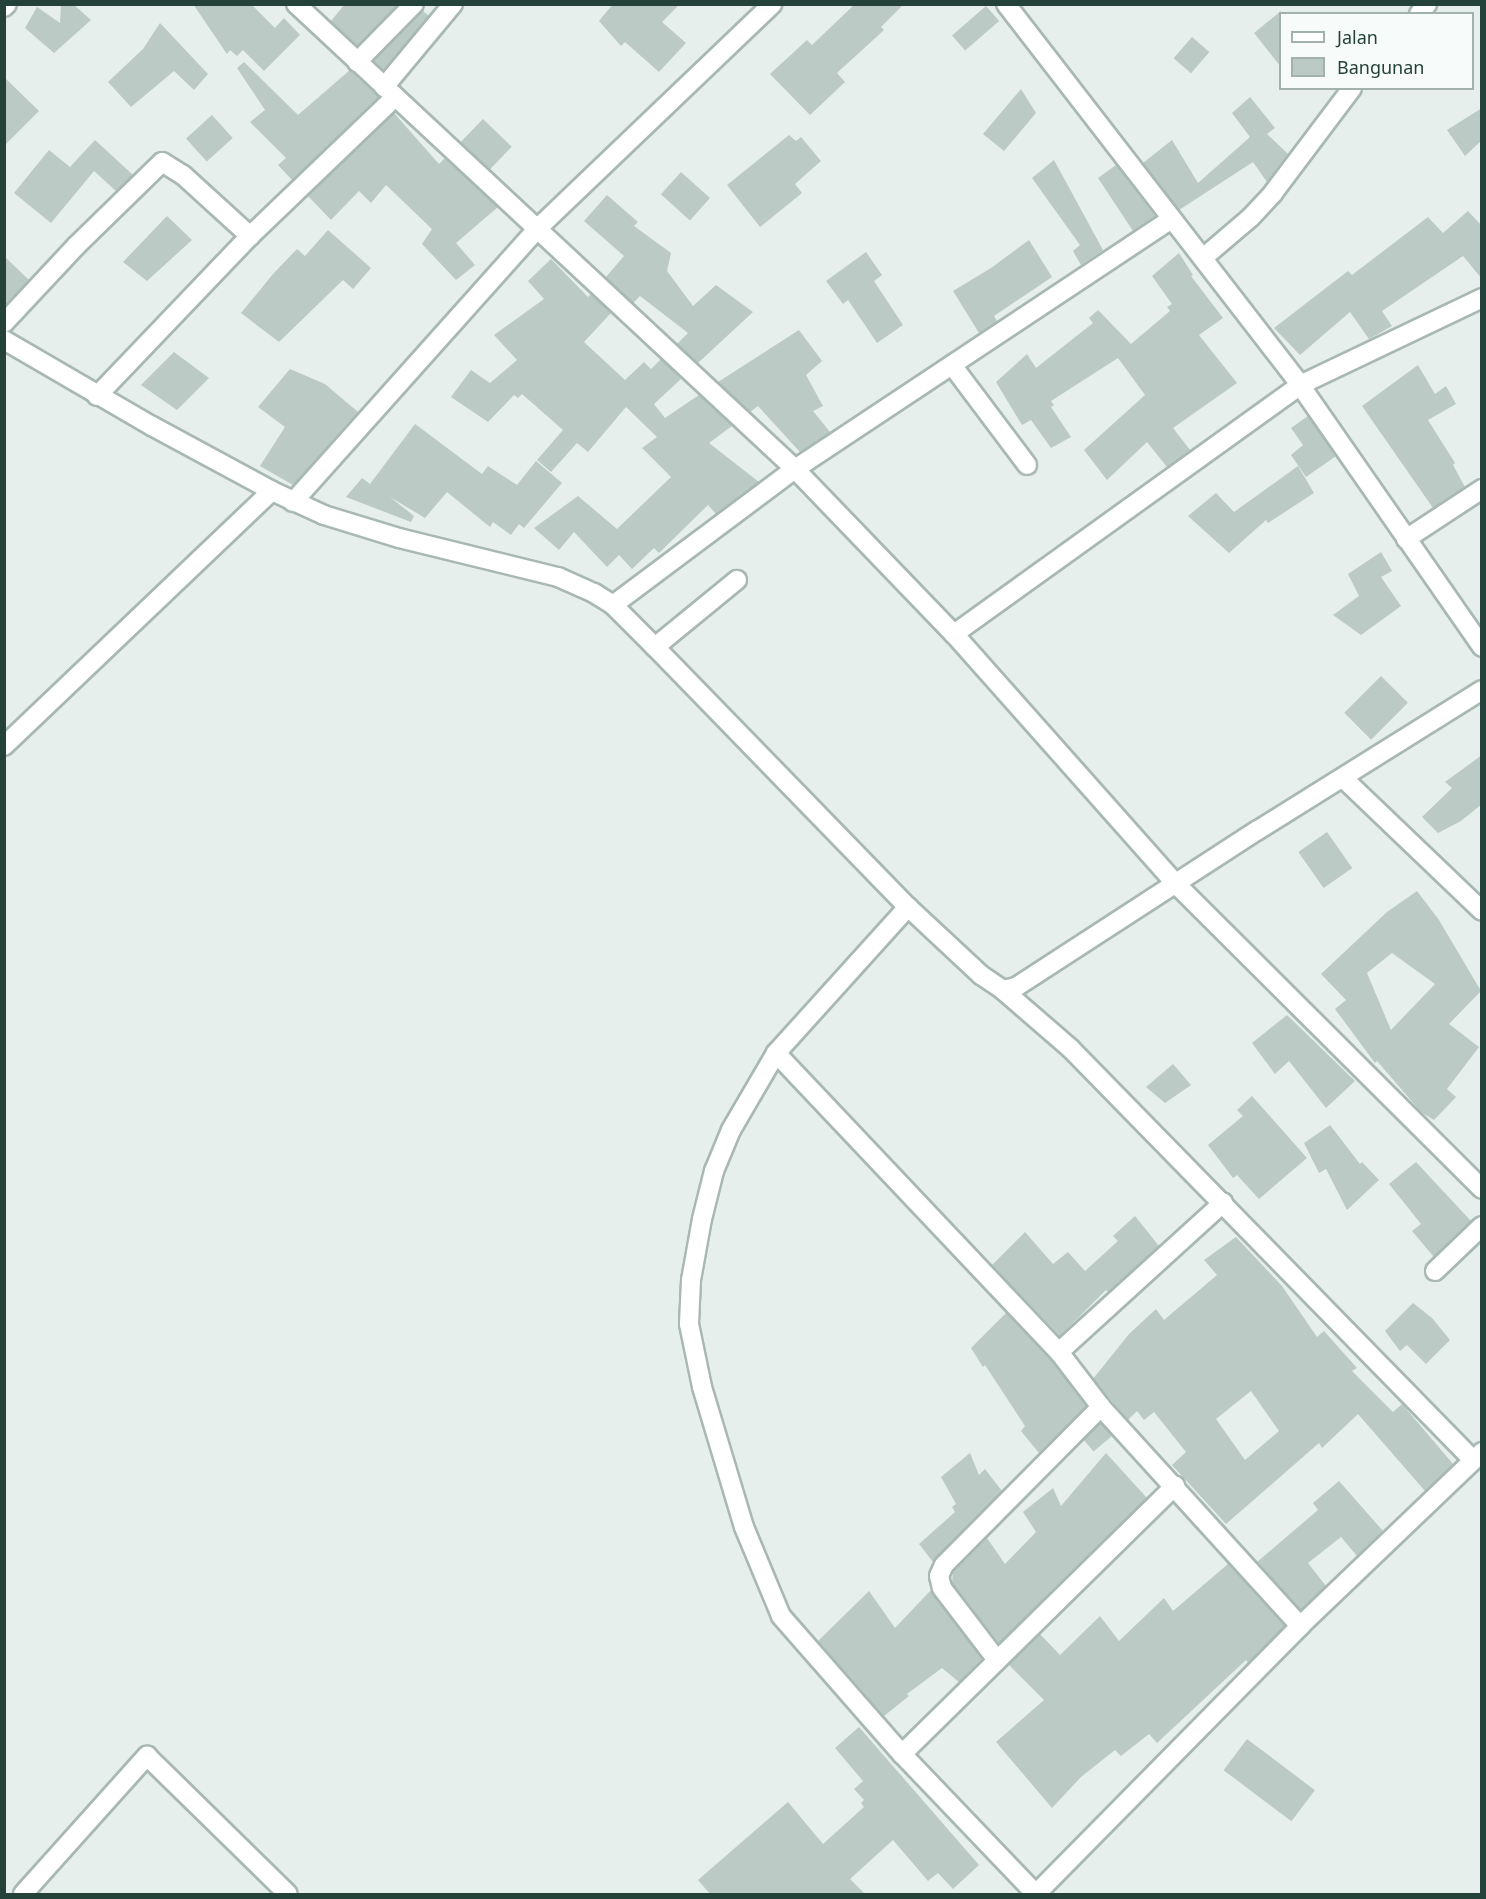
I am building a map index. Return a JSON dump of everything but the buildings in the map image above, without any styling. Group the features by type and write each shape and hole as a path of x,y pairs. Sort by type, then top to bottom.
{"street":[{"path":"357,62 414,4"},
{"path":"97,396 389,92 453,4"},
{"path":"293,502 538,228 772,4"},
{"path":"1006,4 1300,384 1482,647"},
{"path":"305,8 357,62 795,469 954,634 1175,883 1482,1189"},
{"path":"1203,258 1251,217 1273,193 1350,90"},
{"path":"4,323 75,246 162,162 183,175 250,236"},
{"path":"613,605 795,469 1171,219"},
{"path":"954,634 1300,384 1482,298"},
{"path":"4,340 97,396 293,502 361,527 558,577 580,586 613,605 908,907 981,975 1003,990 1070,1048 1477,1456 1300,1626 1036,1894 902,1754 782,1616 744,1527 702,1387 689,1324 691,1280 714,1171 731,1130 776,1053 908,907"},
{"path":"952,365 1027,465"},
{"path":"1407,539 1482,489"},
{"path":"4,746 272,491"},
{"path":"654,647 737,580"},
{"path":"1003,990 1016,987 1175,883 1482,690"},
{"path":"1343,778 1482,910"},
{"path":"776,1053 1059,1353 1101,1407 1300,1626"},
{"path":"1059,1353 1223,1203"},
{"path":"1435,1271 1482,1226"},
{"path":"997,1660 942,1588 939,1576 944,1565 1101,1407"},
{"path":"902,1754 1175,1486"},
{"path":"23,1894 147,1756 288,1894"}]}
